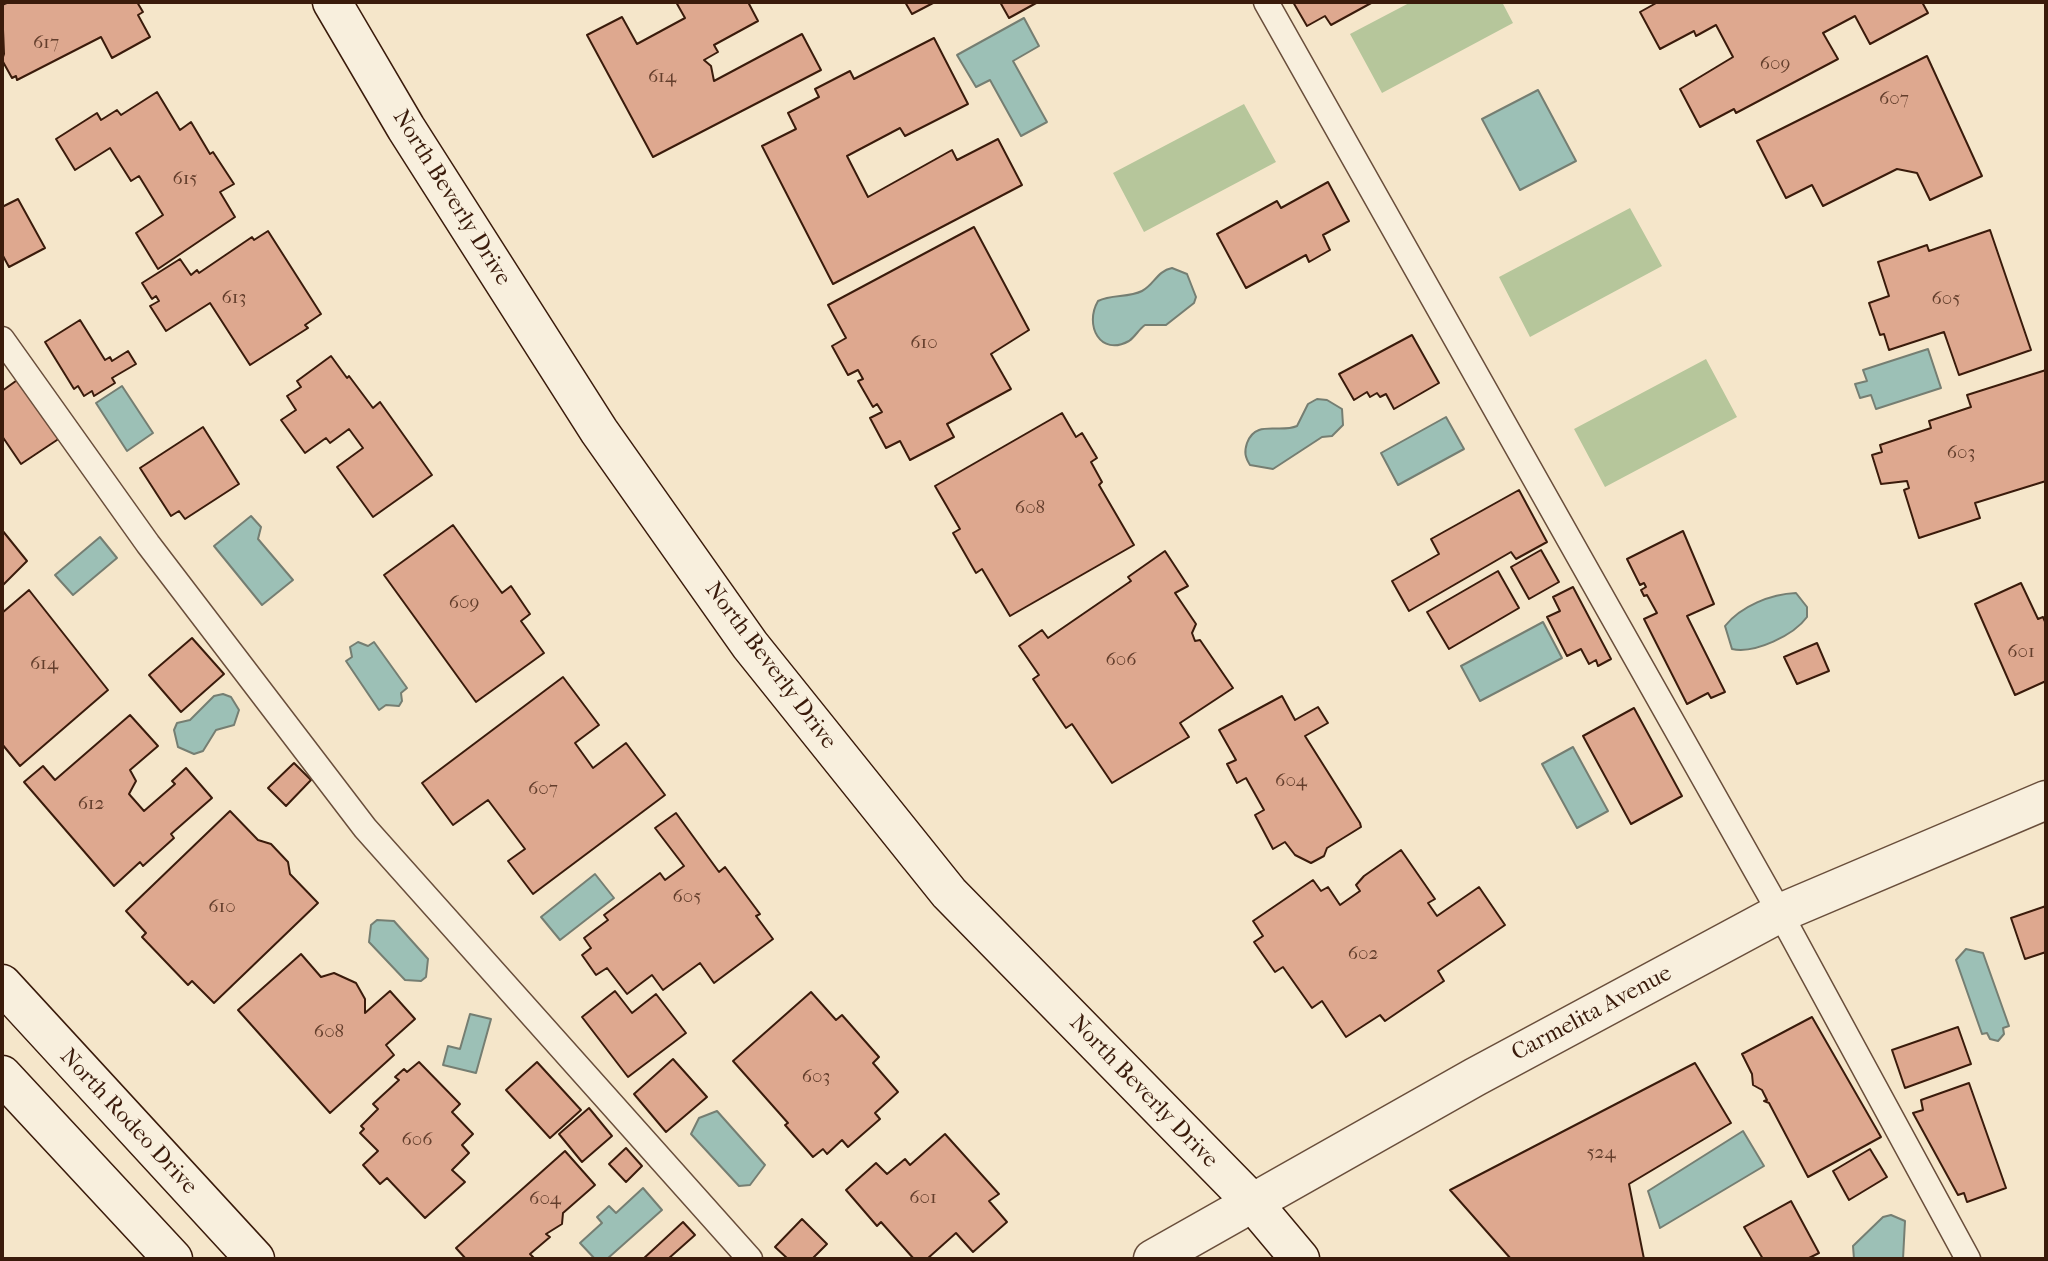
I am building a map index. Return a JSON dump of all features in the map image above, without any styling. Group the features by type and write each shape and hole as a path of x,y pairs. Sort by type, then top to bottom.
{"street":[{"name":"North Beverly Drive","path":"332,2 406,128 592,419 750,645 948,893 1253,1203 1300,1259"},
{"name":"Carmelita Avenue","path":"1153,1259 1475,1077 1780,913 2046,800"},
{"name":"North Rodeo Drive","path":"2,984 255,1259"},
{"path":"2,1074 173,1259"}],"lane":[{"path":"1266,2 1780,913 1968,1259"},
{"path":"2,339 148,544 365,828 750,1259"}],"green space":[{"path":"1411,2 1502,2 1513,23 1382,93 1350,34"},
{"path":"1244,104 1276,162 1144,232 1113,173"},
{"path":"1630,208 1662,266 1530,337 1499,277"},
{"path":"1706,359 1737,417 1605,487 1574,429"}],"water":[{"path":"1024,18 1039,46 1013,61 1047,122 1021,136 990,80 976,87 957,55"},
{"path":"1538,90 1576,161 1520,190 1482,119"},
{"path":"1172,268 1187,274 1196,297 1194,303 1166,325 1145,325 1129,341 1119,345 1110,345 1097,336 1093,320 1098,301 1142,291 1163,272"},
{"path":"1928,349 1941,388 1876,409 1871,395 1860,398 1855,384 1867,381 1863,370"},
{"path":"122,386 153,433 127,451 96,403"},
{"path":"1317,399 1327,400 1342,409 1343,425 1332,436 1322,437 1273,469 1250,465 1245,452 1247,443 1256,431 1297,426 1308,404"},
{"path":"1446,417 1464,449 1398,485 1381,453"},
{"path":"251,516 261,527 258,539 293,580 262,605 214,546"},
{"path":"100,537 117,558 73,595 55,575"},
{"path":"1796,593 1807,607 1807,617 1801,624 1762,646 1732,649 1725,626 1732,619 1757,602"},
{"path":"1543,622 1562,658 1480,701 1461,666"},
{"path":"358,642 368,646 374,642 407,688 401,693 402,701 399,706 386,705 379,710 346,661 352,657 350,647"},
{"path":"223,694 231,697 239,710 234,725 216,730 203,751 194,754 178,747 174,730 177,723 190,720 214,696"},
{"path":"1573,747 1608,811 1577,828 1542,764"},
{"path":"595,874 614,898 560,940 541,917"},
{"path":"377,920 394,921 428,959 426,977 421,981 405,980 369,942 371,925"},
{"path":"1966,949 1983,953 2009,1026 2003,1028 2004,1034 1998,1041 1990,1039 1987,1033 1982,1034 1956,960"},
{"path":"470,1014 491,1019 476,1073 443,1065 448,1046 460,1049"},
{"path":"717,1111 765,1165 750,1185 739,1186 691,1134 699,1118"},
{"path":"1743,1131 1764,1166 1660,1228 1648,1191"},
{"path":"643,1188 662,1210 607,1259 595,1259 580,1243 602,1223 597,1217 609,1206 616,1213"},
{"path":"1891,1215 1905,1221 1903,1259 1854,1259 1853,1246 1883,1217"}],"building":[{"path":"9,2 137,2 143,12 138,15 150,37 112,58 101,37 17,80 16,76 12,78 2,60 2,5"},
{"path":"676,2 748,2 758,21 714,45 718,52 704,60 711,66 714,81 802,34 821,70 653,157 587,35 622,17 637,44 685,18"},
{"path":"905,2 935,2 912,14"},
{"path":"1000,2 1038,2 1009,18"},
{"path":"1293,2 1373,2 1331,25 1325,16 1307,26"},
{"path":"1658,2 1922,2 1928,13 1870,44 1855,16 1823,33 1838,59 1736,113 1734,109 1700,127 1680,89 1733,57 1716,25 1696,36 1694,31 1660,49 1640,12"},
{"path":"934,38 968,104 905,136 900,128 847,156 868,197 952,150 957,160 998,139 1022,185 833,284 762,146 796,129 788,113 819,97 815,89 850,71 854,79"},
{"path":"1927,56 1982,176 1930,200 1917,173 1897,169 1823,206 1812,185 1786,198 1757,141"},
{"path":"157,92 180,130 191,122 210,154 213,152 234,184 220,192 235,217 158,269 136,233 163,215 139,176 131,181 110,148 75,170 56,139 97,113 101,120 117,110 121,115"},
{"path":"1328,182 1349,221 1323,235 1330,250 1309,262 1306,255 1246,288 1217,234 1277,201 1281,208"},
{"path":"18,199 45,248 9,267 2,254 2,207"},
{"path":"974,227 1029,330 991,354 1011,389 947,424 954,437 910,460 900,441 886,448 870,418 882,412 877,404 873,407 858,381 863,379 858,370 848,375 832,346 846,338 828,305"},
{"path":"1990,230 2031,350 1959,375 1944,332 1889,350 1884,334 1880,335 1869,303 1889,296 1878,262 1927,245 1929,251"},
{"path":"268,231 321,314 305,325 308,328 250,365 210,303 166,331 150,306 159,301 156,296 152,299 142,283 180,259 191,275 197,270 199,273 252,237 254,240"},
{"path":"80,320 105,360 110,357 112,361 128,351 136,364 112,378 115,383 94,396 92,391 84,396 78,386 74,389 45,342"},
{"path":"1412,335 1439,383 1394,409 1386,394 1380,397 1377,393 1370,397 1367,392 1354,400 1339,374"},
{"path":"331,356 373,408 380,402 432,475 373,517 337,467 363,448 349,429 330,443 326,438 305,453 281,420 296,410 287,396 301,387 297,381"},
{"path":"2046,370 2046,481 1975,503 1980,518 1919,538 1904,490 1909,488 1907,481 1881,484 1872,455 1882,452 1880,445 1931,428 1929,421 1971,407 1967,395"},
{"path":"20,378 60,438 21,464 2,436 2,391"},
{"path":"1062,413 1076,437 1082,433 1097,458 1091,462 1102,482 1099,485 1134,545 1010,616 982,569 976,573 953,533 960,529 935,486"},
{"path":"203,427 239,484 185,519 179,511 171,516 140,468"},
{"path":"1519,490 1547,542 1516,559 1511,552 1409,611 1392,581 1439,554 1431,539"},
{"path":"453,525 502,593 511,586 530,614 521,621 544,653 476,702 384,575"},
{"path":"2,530 27,561 2,586"},
{"path":"1683,531 1714,604 1687,616 1725,692 1711,698 1708,693 1687,704 1644,619 1657,613 1641,590 1646,587 1644,583 1640,585 1627,559"},
{"path":"1541,550 1559,582 1529,599 1511,567"},
{"path":"1165,551 1188,586 1175,593 1196,624 1192,633 1195,641 1200,640 1233,688 1180,723 1189,737 1112,783 1072,724 1066,728 1033,679 1039,675 1019,646 1042,630 1048,638 1131,581 1128,577"},
{"path":"1498,571 1519,608 1449,649 1427,612"},
{"path":"2021,583 2038,619 2043,617 2046,624 2046,681 2015,695 1975,604"},
{"path":"1573,587 1611,659 1598,666 1596,660 1589,664 1581,649 1567,656 1547,617 1560,611 1553,597"},
{"path":"29,590 108,690 20,766 2,744 2,613"},
{"path":"192,638 224,674 181,712 149,675"},
{"path":"1817,643 1829,671 1797,684 1784,657"},
{"path":"563,677 599,725 575,743 593,768 626,743 665,795 533,894 508,861 525,849 488,800 453,825 422,783"},
{"path":"1282,696 1295,720 1318,707 1328,723 1305,736 1361,827 1327,848 1324,856 1311,863 1295,855 1285,842 1273,849 1255,815 1264,810 1246,778 1237,783 1227,764 1236,760 1219,730"},
{"path":"1634,708 1682,796 1631,824 1583,736"},
{"path":"130,715 158,746 130,770 136,781 129,794 144,811 175,784 172,781 186,768 212,798 171,834 174,838 143,866 140,862 114,886 24,782 43,766 55,780"},
{"path":"294,763 311,780 286,806 268,788"},
{"path":"230,811 258,840 271,844 288,862 290,874 318,903 214,1003 192,981 188,985 142,937 146,933 126,911"},
{"path":"676,813 719,872 725,867 760,914 756,916 773,939 714,983 700,963 663,990 652,975 627,994 607,968 596,975 582,955 591,948 584,938 608,920 604,915 660,873 665,880 684,866 655,828"},
{"path":"1401,850 1435,899 1428,903 1437,916 1479,887 1505,925 1438,971 1444,981 1385,1021 1380,1015 1346,1037 1322,1001 1312,1008 1283,967 1275,972 1254,942 1263,936 1253,921 1313,880 1321,891 1328,887 1340,905 1360,891 1356,885 1364,876"},
{"path":"2046,906 2046,952 2025,959 2011,918"},
{"path":"301,954 321,977 334,973 356,983 365,999 365,1013 390,991 415,1019 386,1045 394,1055 330,1113 238,1010"},
{"path":"615,991 632,1013 656,994 686,1033 628,1077 582,1017"},
{"path":"811,992 836,1020 842,1015 879,1057 873,1063 898,1092 875,1113 880,1119 848,1147 842,1140 827,1154 823,1149 813,1157 785,1125 788,1123 733,1061"},
{"path":"1812,1017 1881,1137 1808,1177 1769,1103 1764,1101 1767,1100 1762,1090 1753,1085 1752,1074 1742,1054"},
{"path":"1958,1027 1971,1064 1905,1088 1892,1050"},
{"path":"673,1059 707,1097 666,1132 634,1094"},
{"path":"419,1062 460,1104 452,1112 473,1134 462,1145 469,1153 452,1170 465,1182 425,1218 387,1178 380,1184 363,1165 378,1151 360,1133 364,1129 361,1126 378,1109 373,1104 399,1080 395,1077 404,1069 407,1072"},
{"path":"537,1062 581,1110 550,1138 506,1090"},
{"path":"1695,1063 1731,1123 1629,1184 1644,1259 1511,1259 1450,1190"},
{"path":"1969,1083 2006,1188 1967,1202 1964,1193 1958,1195 1913,1113 1923,1110 1921,1100"},
{"path":"589,1108 612,1136 582,1162 559,1134"},
{"path":"945,1134 999,1194 989,1201 1007,1222 973,1252 956,1233 927,1259 914,1259 881,1222 877,1226 846,1190 876,1163 887,1174 905,1159 910,1165"},
{"path":"626,1148 642,1166 626,1182 609,1164"},
{"path":"1870,1149 1887,1177 1849,1200 1833,1171"},
{"path":"565,1151 595,1185 563,1213 562,1224 546,1234 550,1237 530,1254 535,1259 466,1259 456,1248"},
{"path":"1791,1201 1819,1253 1807,1259 1763,1259 1744,1227"},
{"path":"802,1219 827,1244 812,1259 788,1259 775,1247"},
{"path":"683,1222 695,1235 668,1259 643,1259"}]}
